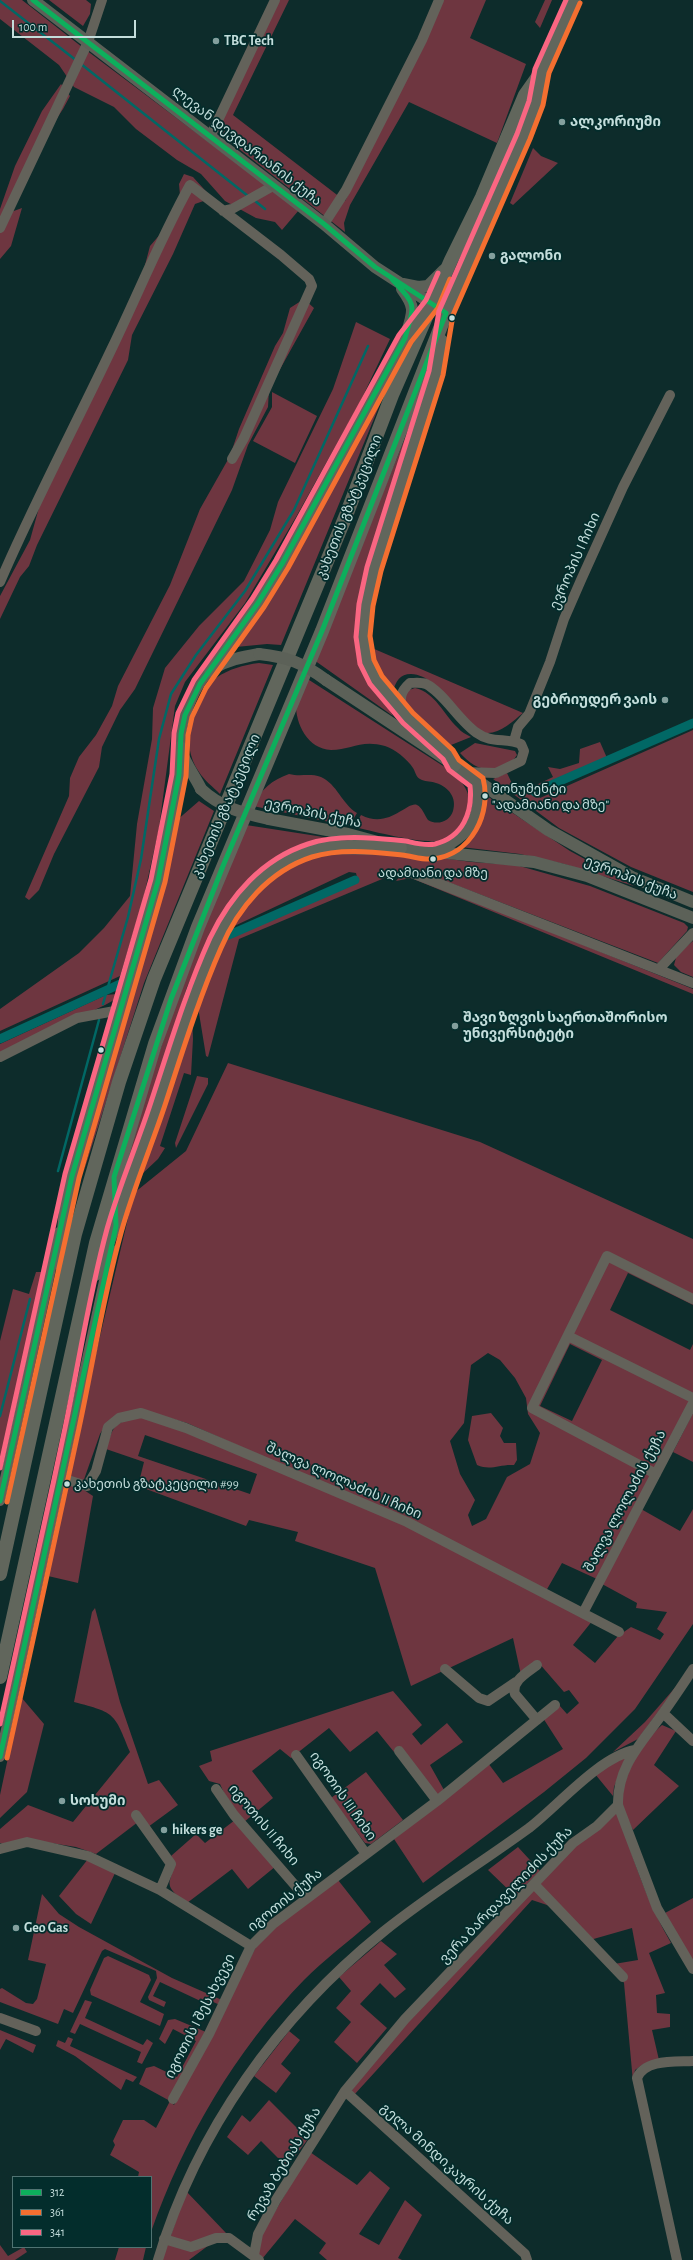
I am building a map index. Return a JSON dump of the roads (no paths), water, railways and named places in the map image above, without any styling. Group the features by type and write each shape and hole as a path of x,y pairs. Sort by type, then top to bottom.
{"highway":[{"name":"კახეთის გზატკეცილი","path":"0,1574 55,1318 75,1234 96,1158 154,979 321,577 392,395 451,260 482,197 525,96 542,71 574,0"},
{"name":"კახეთის გზატკეცილი","path":"0,1677 80,1309 114,1177 155,1044 198,927 322,631 446,313 536,102 542,71"},
{"path":"211,670 258,603 282,564 405,338 432,304"},
{"path":"446,313 434,380 374,569 366,605 363,636 367,662 376,680 402,710 460,768"},
{"path":"55,1318 67,1197 158,881 179,775 180,748"},
{"path":"80,1309 116,1226 180,1036 217,941 234,909 256,882 283,862 297,855 325,847 400,848"},
{"path":"114,1177 116,1226"}],"main road":[{"name":"ლევან დევდარიანის ქუჩა","path":"33,0 324,224 397,283 446,313"},
{"path":"397,283 418,287 428,286 440,277 451,260"},
{"path":"397,283 411,300 413,309 405,338"},
{"name":"ევროპის ქუჩა","path":"693,902 632,877 548,830 477,782 460,768 307,666 283,657 259,654 237,657 211,670 192,697 185,715 180,748 201,789 213,800 236,812 348,834 400,848 534,862 587,876 693,918"},
{"path":"434,852 462,836 472,825 478,811 480,796 477,782"}],"street":[{"path":"0,228 88,42 102,0"},
{"path":"210,137 275,0"},
{"path":"324,224 335,209 349,183 422,40 439,0"},
{"path":"0,582 29,515 112,348 176,210 190,185 281,255 309,279 312,286 244,438 232,459"},
{"path":"224,210 232,209 273,186"},
{"name":"ევროპის I ჩიხი","path":"514,741 518,728 529,714 550,662 564,619 581,580 670,395"},
{"path":"402,710 400,696 403,690 410,683 424,684 434,690 477,734 493,740 514,741 521,744 524,751 521,761 496,773 460,768"},
{"path":"412,873 693,983"},
{"path":"659,969 693,933"},
{"path":"0,1058 77,1018 120,1010"},
{"path":"0,1500 67,1197"},
{"path":"0,1757 116,1226"},
{"path":"656,1474 532,1408 607,1256 693,1299"},
{"path":"568,1336 693,1398"},
{"name":"შალვა ლოლაძის ქუჩა","path":"582,1613 693,1403"},
{"name":"შალვა ლოლაძის II ჩიხი","path":"61,1478 87,1486 96,1472 108,1427 119,1418 141,1413 186,1428 406,1522 619,1632"},
{"path":"445,1669 479,1698 488,1701 516,1682 537,1665"},
{"path":"693,1669 663,1713 635,1750 622,1776 618,1789 618,1805 657,1908 693,1969"},
{"path":"516,1682 513,1689 515,1694 537,1720"},
{"name":"იგოთის ქუჩა","path":"0,1849 27,1842 88,1856 160,1890 251,1946 272,1924 437,1801 555,1705"},
{"path":"663,1713 693,1741"},
{"path":"158,2260 164,2239 184,2190 211,2135 244,2082 281,2032 332,1977 383,1932 530,1827 607,1762 626,1752 635,1750"},
{"path":"399,1751 437,1801"},
{"name":"იგოთის III ჩიხი","path":"296,1755 366,1854"},
{"name":"იგოთის II ჩიხი","path":"216,1789 234,1815 306,1898"},
{"name":"ვერა ბარდაველიძის ქუჩა","path":"345,2091 406,2019 573,1843 597,1826 618,1805"},
{"path":"136,1815 171,1864 160,1890"},
{"path":"534,1884 623,1977"},
{"name":"იგოთის I შესახვევი","path":"172,2099 209,2034 251,1946"},
{"path":"0,2018 36,2031"},
{"path":"677,2260 637,2078 640,2070 647,2066 693,2061"},
{"name":"რევაზ ბებიას ქუჩა","path":"257,2257 258,2234 276,2200 345,2091"},
{"name":"გელა მინდიკაურის ქუჩა","path":"345,2091 525,2254 527,2260"},
{"name":"რევაზ ბებიას ქუჩა","path":"164,2239 192,2246 216,2238 229,2238 257,2257"}],"waterway":[{"path":"0,1 77,61"},
{"path":"81,64 248,196"},
{"path":"254,200 265,209"},
{"path":"103,1004 128,917 141,859 159,739 171,694 196,655 245,591 294,510 368,346"},
{"path":"535,792 693,723"},
{"path":"229,935 355,880"},
{"path":"0,1039 120,984"},
{"path":"58,1171 99,1020"},
{"path":"0,1416 30,1299"}],"place":[{"name":"TBC Tech","path":"216,41"},
{"name":"ალკორიუმი","path":"562,122"},
{"name":"გალონი","path":"492,256"},
{"name":"გებრიუდერ ვაის","path":"665,700"},
{"name":"მონუმენტი \"ადამიანი და მზე\"","path":"485,796"},
{"name":"ადამიანი და მზე","path":"433,859"},
{"name":"შავი ზღვის საერთაშორისო უნივერსიტეტი","path":"455,1026"},
{"name":"კახეთის გზატკეცილი #99","path":"67,1484"},
{"name":"სოხუმი","path":"62,1801"},
{"name":"hikers ge","path":"164,1830"},
{"name":"Geo Gas","path":"16,1928"}]}
